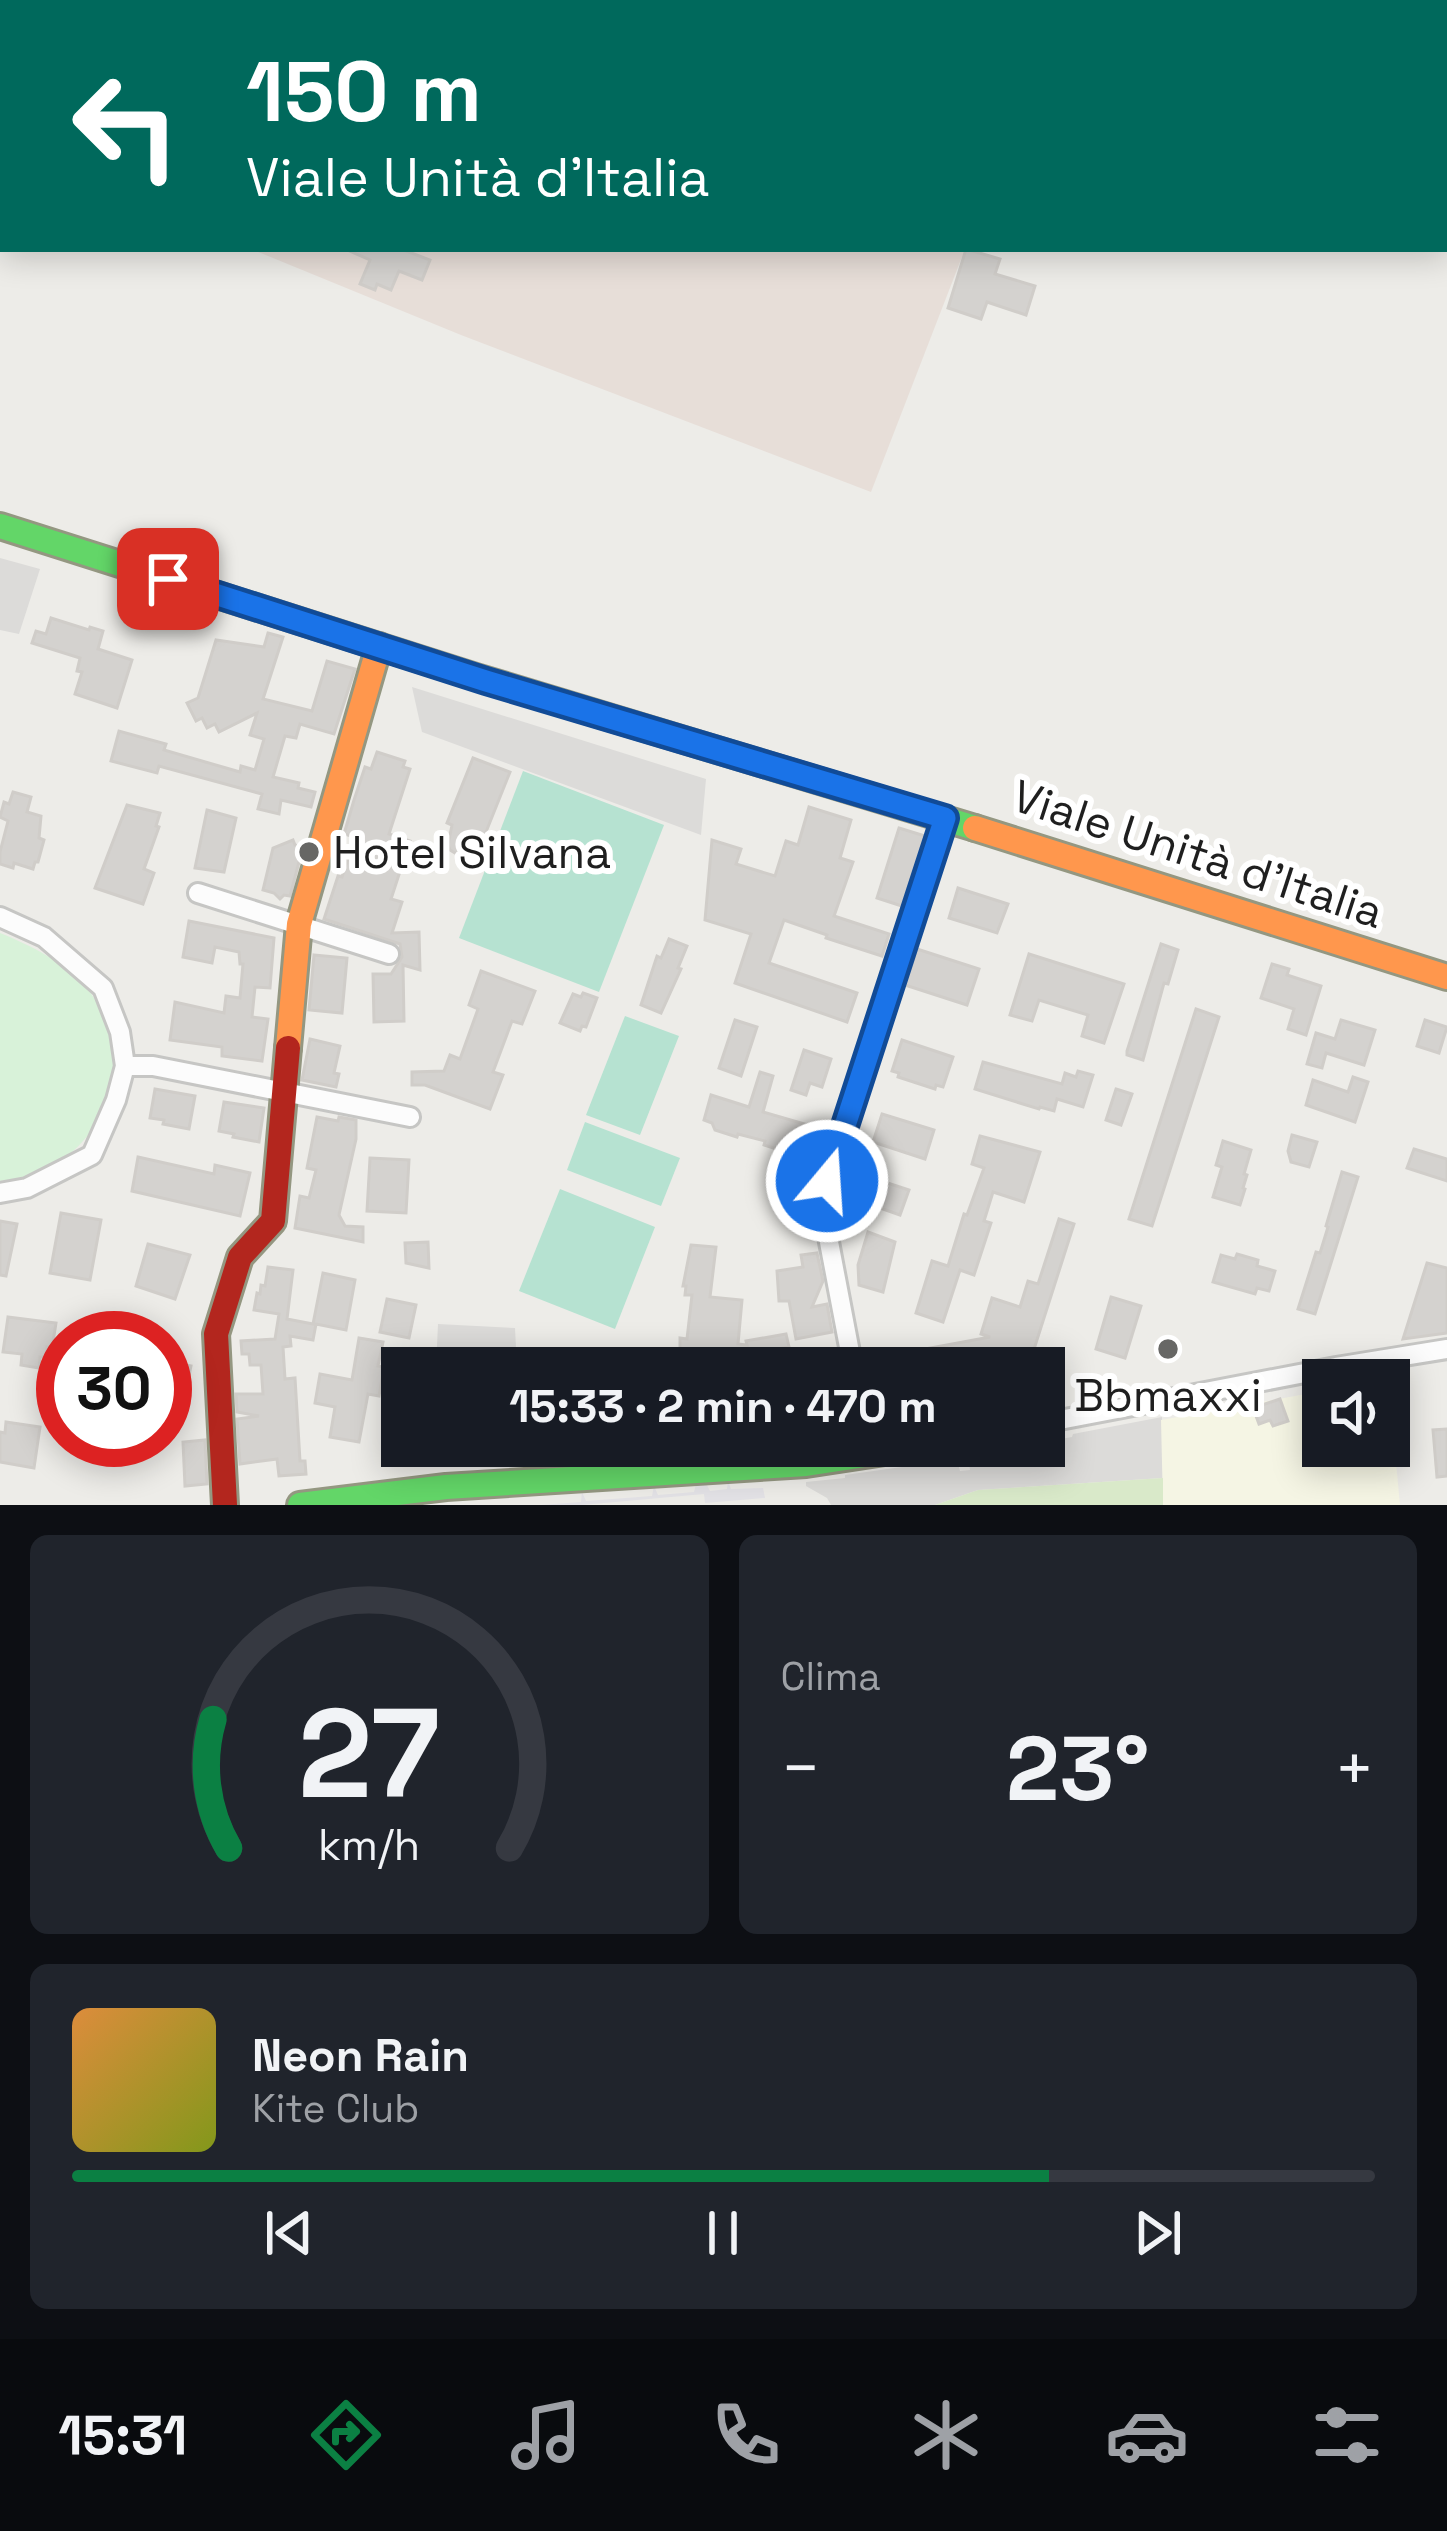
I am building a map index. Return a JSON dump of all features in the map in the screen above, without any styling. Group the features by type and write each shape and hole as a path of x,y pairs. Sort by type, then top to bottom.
{"street":[{"name":"Viale Unità d'Italia","path":"0,526 651,731 1447,973"},
{"path":"225,1505 216,1334 240,1257 273,1221 299,924 379,646"},
{"path":"849,1347 825,1221 827,1181 945,818"},
{"path":"198,893 389,954"},
{"path":"0,916 44,937 103,988 120,1032 125,1066 92,1155 27,1189 0,1193"},
{"path":"125,1066 152,1066 410,1118"},
{"path":"1065,1419 1447,1349"},
{"path":"300,1505 446,1487 753,1467"}],"shaded area":[{"path":"258,252 964,252 871,492"},
{"path":"0,558 40,569 19,634 0,630"},
{"path":"412,687 706,779 701,835 422,732"},
{"path":"438,1324 515,1328 516,1347 437,1347"},
{"path":"1302,1395 1302,1467 1396,1467 1400,1505 1163,1505 1161,1420"},
{"path":"1162,1417 1163,1478 978,1490 935,1505 831,1505 806,1486 806,1482 902,1467 959,1467 960,1471 970,1467 1065,1467 1065,1438"},
{"path":"728,1481 731,1489 763,1488 765,1498 705,1503 704,1494 541,1505 581,1502 582,1492 586,1501 652,1496 654,1486 658,1495 694,1492 700,1483 710,1491 727,1489"}],"green space":[{"path":"523,771 664,825 599,992 459,938"},
{"path":"0,933 47,956 92,995 113,1039 117,1074 97,1124 73,1152 40,1174 0,1181"},
{"path":"625,1016 679,1036 640,1135 586,1115"},
{"path":"585,1122 680,1158 661,1206 567,1170"},
{"path":"560,1189 655,1227 615,1329 519,1291"},
{"path":"1163,1478 1163,1505 935,1505 978,1490"}],"building":[{"path":"352,252 409,252 430,260 422,280 399,271 391,290 377,284 375,290 360,284 370,260"},
{"path":"965,252 1000,259 995,274 1035,286 1026,315 987,302 981,319 948,308"},
{"path":"51,618 103,631 98,649 132,660 117,708 75,694 82,672 77,671 80,658 32,643 36,631 46,634"},
{"path":"268,633 283,637 263,699 312,711 327,661 355,669 334,734 300,724 296,738 285,736 273,777 315,792 311,807 281,800 279,814 258,809 262,794 159,766 157,773 111,761 119,731 240,772 241,766 255,770 264,739 250,735 257,713 219,732 215,724 207,728 202,718 196,721 187,703 198,698 216,640 264,647"},
{"path":"377,752 405,761 403,767 410,769 389,834 410,841 391,899 402,902 392,933 419,932 420,970 403,965 404,1021 374,1022 373,974 391,974 402,957 400,944 324,919 355,837 344,834 354,800 365,767 371,769"},
{"path":"473,758 510,772 484,837 480,835 473,850 460,856 448,845 452,825 447,823"},
{"path":"13,792 31,797 27,812 41,816 39,838 44,840 33,869 0,864 8,821 0,817"},
{"path":"127,805 160,813 144,869 154,873 143,904 95,888"},
{"path":"809,807 851,820 840,858 853,862 834,916 889,934 882,956 784,920 769,963 857,993 847,1022 735,983 751,934 705,920 712,840 741,849 736,864 775,876 786,841 798,845"},
{"path":"207,810 236,818 224,872 195,868"},
{"path":"899,828 925,836 902,906 877,898"},
{"path":"293,840 303,847 290,896 280,899 263,890 273,848"},
{"path":"958,888 1008,904 997,933 949,918"},
{"path":"189,921 274,938 270,988 255,987 252,1017 268,1019 262,1061 222,1056 222,1047 170,1040 175,1002 224,1013 226,996 240,998 243,964 239,952 215,947 212,963 183,957"},
{"path":"669,939 687,946 661,1013 641,1005 657,956 661,958"},
{"path":"1161,944 1178,950 1143,1060 1127,1051"},
{"path":"917,949 979,969 967,1005 905,985"},
{"path":"1029,954 1124,984 1104,1043 1082,1036 1088,1015 1039,1000 1032,1021 1010,1015"},
{"path":"314,955 347,958 342,1013 309,1010"},
{"path":"1272,964 1289,969 1287,975 1321,986 1306,1035 1288,1029 1294,1009 1261,998"},
{"path":"481,971 535,991 522,1024 512,1021 493,1072 503,1075 490,1109 425,1085 412,1085 412,1072 444,1071 450,1055 460,1059 478,1009 469,1005"},
{"path":"583,993 597,998 580,1031 560,1023 573,994 581,997"},
{"path":"1196,1009 1219,1017 1152,1226 1129,1219"},
{"path":"735,1020 757,1027 741,1076 719,1068"},
{"path":"1341,1020 1375,1030 1364,1065 1326,1053 1322,1068 1307,1064 1316,1033 1335,1039"},
{"path":"1425,1020 1447,1027 1439,1053 1417,1046"},
{"path":"310,1039 340,1046 336,1087 302,1080"},
{"path":"902,1040 953,1057 943,1087 936,1085 935,1089 892,1071"},
{"path":"804,1050 831,1059 822,1087 810,1083 806,1095 791,1090"},
{"path":"983,1062 1062,1084 1065,1073 1093,1075 1083,1107 1057,1099 1054,1111 975,1089"},
{"path":"760,1072 773,1076 763,1112 808,1125 800,1150 792,1147 786,1152 764,1145 765,1141 737,1137 715,1130 704,1120 711,1095 749,1107"},
{"path":"1353,1077 1368,1082 1355,1122 1306,1105 1313,1080 1348,1092"},
{"path":"155,1089 195,1096 189,1129 150,1118"},
{"path":"1116,1089 1132,1094 1121,1125 1106,1120"},
{"path":"224,1102 264,1108 259,1142 219,1131"},
{"path":"882,1114 934,1130 925,1159 873,1142"},
{"path":"317,1117 356,1120 339,1215 345,1226 363,1227 363,1242 295,1228 300,1196 309,1198 316,1170 307,1168"},
{"path":"1292,1135 1317,1142 1309,1167 1291,1162"},
{"path":"980,1136 1040,1152 1024,1202 993,1192 984,1221 991,1223 974,1275 960,1270 943,1322 916,1313 932,1261 948,1266 984,1168 972,1164"},
{"path":"1223,1141 1251,1150 1240,1205 1213,1197"},
{"path":"1414,1149 1447,1159 1447,1181 1407,1168"},
{"path":"138,1157 214,1174 215,1165 250,1173 240,1216 132,1191"},
{"path":"370,1158 409,1160 406,1213 367,1211"},
{"path":"1342,1172 1358,1177 1315,1314 1298,1309 1316,1252 1320,1253"},
{"path":"857,1173 909,1190 900,1215 849,1197"},
{"path":"61,1213 101,1220 90,1280 50,1273"},
{"path":"1059,1219 1074,1224 1035,1347 936,1347 990,1337 981,1334 992,1298 1020,1307 1028,1281 1038,1284"},
{"path":"0,1221 17,1224 6,1276 0,1275"},
{"path":"868,1232 895,1242 883,1292 859,1285 858,1265"},
{"path":"428,1242 429,1268 406,1263 405,1243"},
{"path":"148,1244 190,1255 175,1299 136,1286"},
{"path":"691,1245 716,1247 710,1297 742,1300 738,1344 786,1334 789,1347 680,1347 680,1338 687,1339 692,1295 685,1295"},
{"path":"817,1253 823,1281 812,1307 827,1304 832,1332 796,1339 789,1301 779,1301 777,1271 803,1267 801,1255"},
{"path":"1237,1254 1275,1271 1269,1291 1257,1288 1255,1294 1213,1282 1221,1255 1235,1259"},
{"path":"1427,1263 1447,1268 1447,1333 1403,1339"},
{"path":"268,1267 293,1270 287,1319 313,1324 323,1273 355,1280 346,1330 316,1324 313,1340 290,1336 291,1346 283,1347 285,1379 295,1378 300,1461 305,1461 306,1474 279,1476 277,1459 240,1464 237,1419 259,1416 237,1412 236,1394 263,1394 261,1365 250,1365 249,1354 242,1354 241,1341 275,1339 279,1314 254,1310"},
{"path":"1111,1297 1141,1306 1125,1358 1096,1349"},
{"path":"387,1299 416,1305 409,1338 380,1332"},
{"path":"8,1317 36,1320 36,1368 21,1365 22,1354 3,1352"},
{"path":"359,1338 383,1342 379,1396 368,1394 359,1442 330,1437 335,1407 315,1403 320,1374 352,1380"},
{"path":"1280,1399 1288,1421 1259,1424 1253,1408"},
{"path":"6,1422 36,1426 34,1468 0,1462 0,1432 5,1433"},
{"path":"1447,1429 1447,1476 1437,1477 1433,1430"},
{"path":"205,1440 207,1484 185,1486 184,1467 192,1467 192,1441"}],"traffic: fast":[{"path":"0,526 975,828"},
{"path":"300,1505 446,1487 759,1467"}],"traffic: slow":[{"path":"288,1048 299,924 379,646"},
{"path":"975,828 1447,977"}],"traffic: jam":[{"path":"225,1505 216,1334 240,1257 273,1221 288,1048"}],"place":[{"name":"Hotel Silvana","path":"309,852"},
{"name":"Bbmaxxi","path":"1168,1349"}],"route":[{"path":"168,579 486,681 945,818 827,1181"}]}
